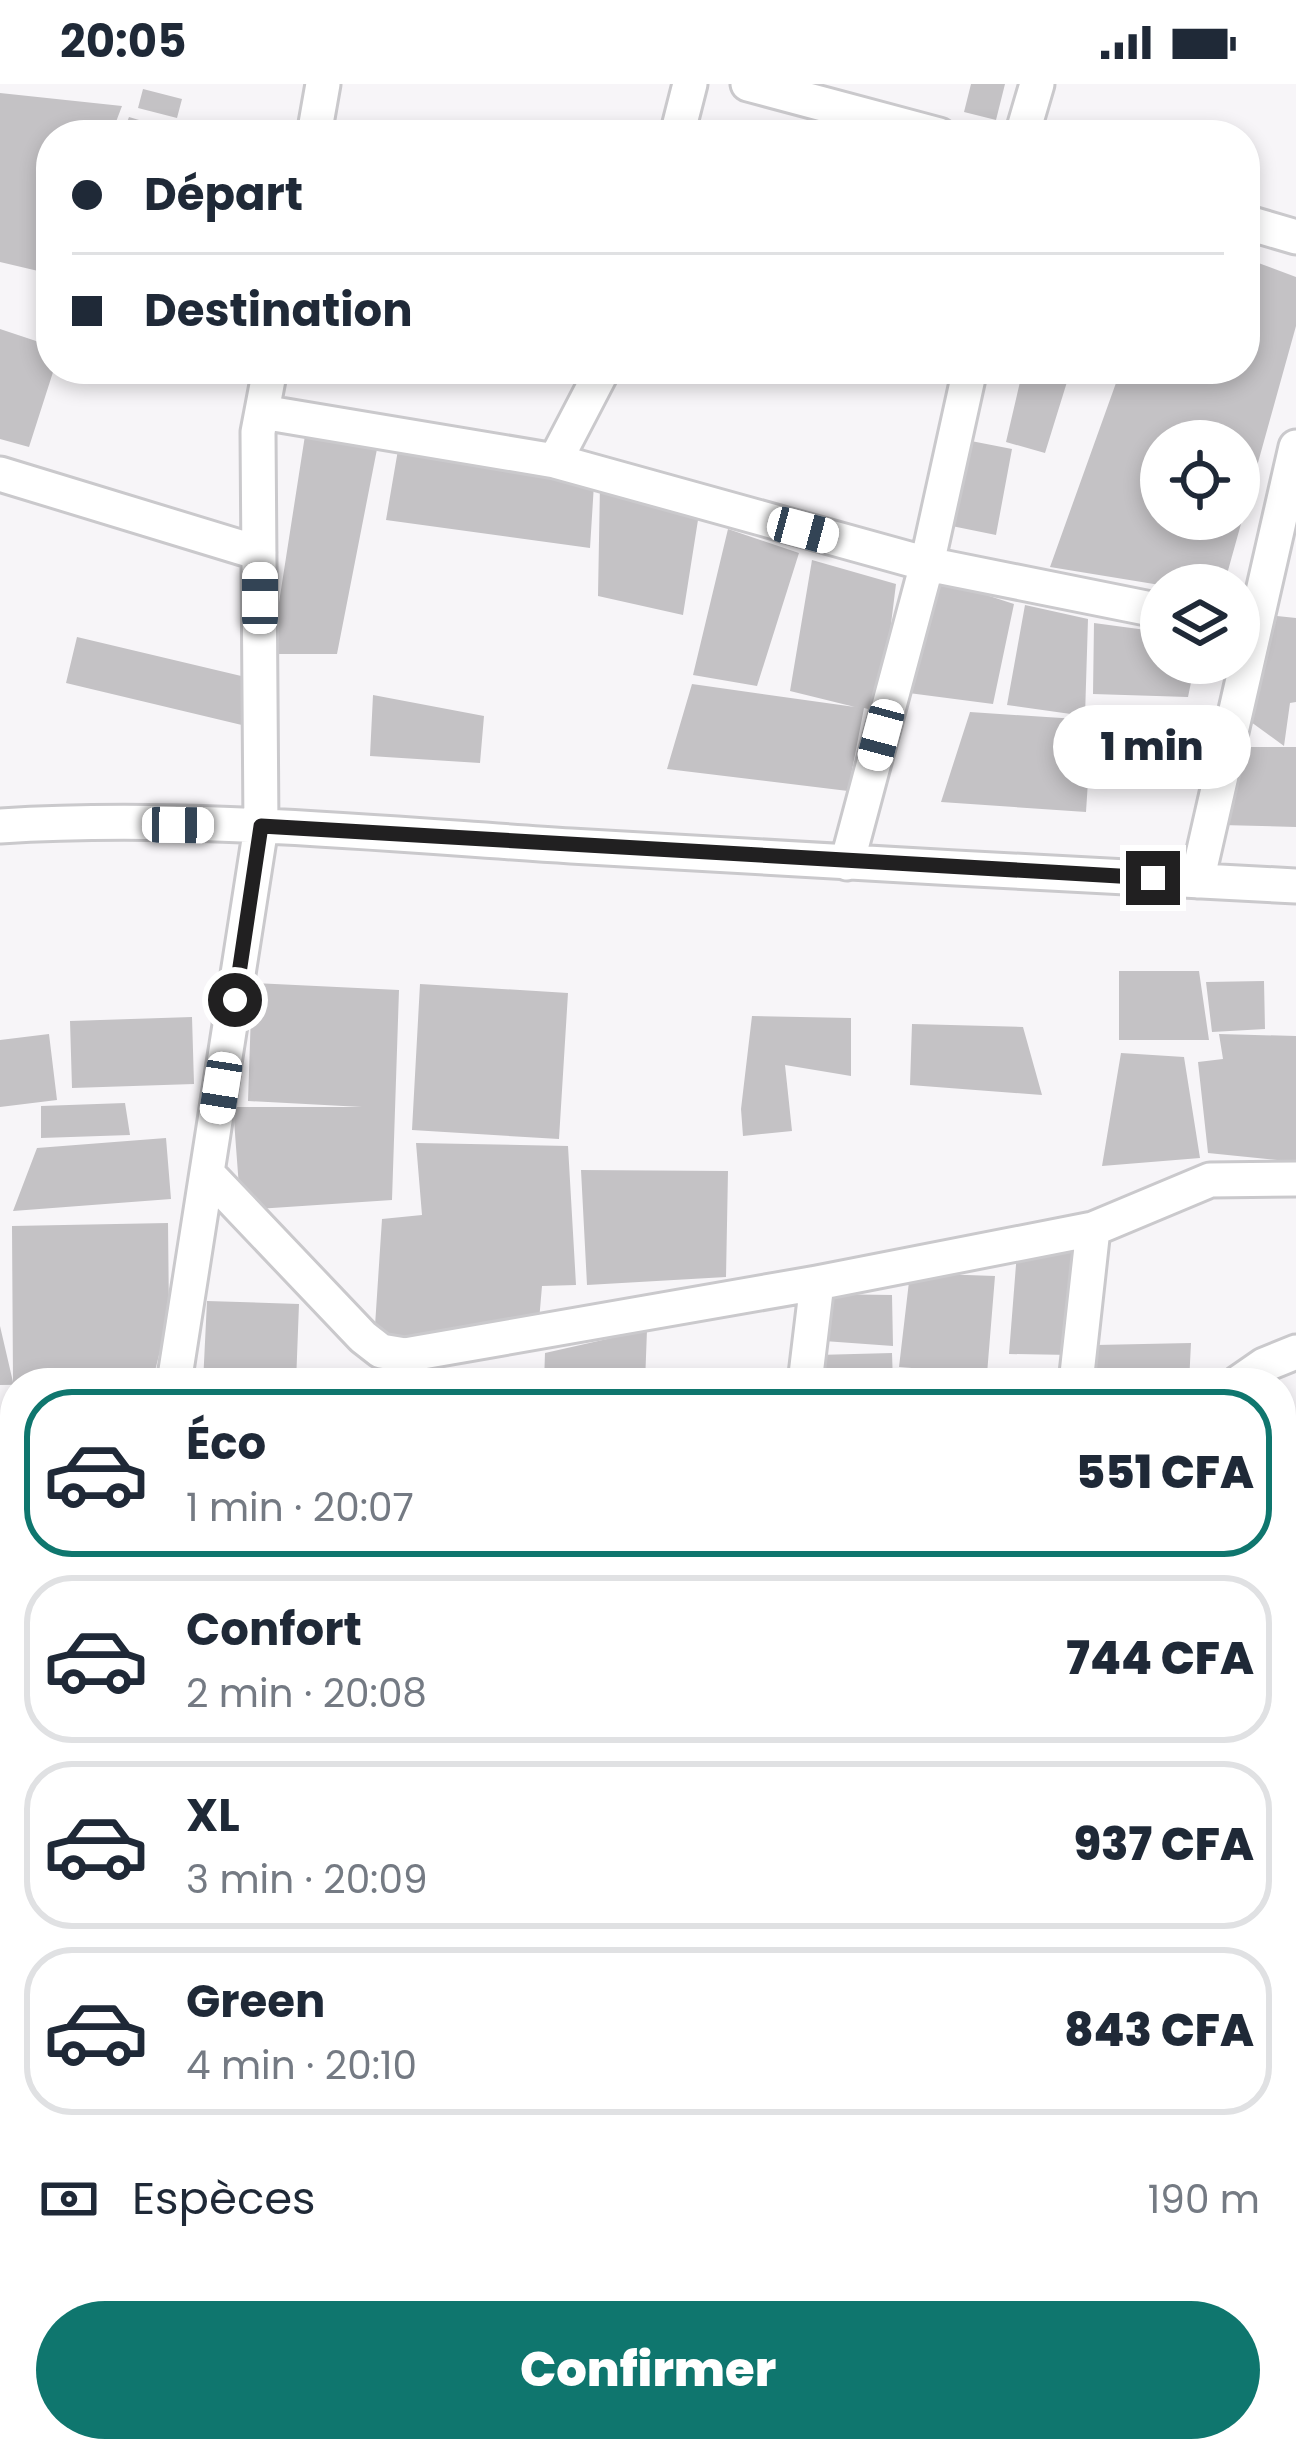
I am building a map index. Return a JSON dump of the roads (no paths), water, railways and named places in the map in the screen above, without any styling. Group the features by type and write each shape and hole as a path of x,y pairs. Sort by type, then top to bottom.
{"street":[{"path":"317,120 323,84"},
{"path":"681,120 690,84"},
{"path":"748,84 883,120"},
{"path":"1026,120 1037,84"},
{"path":"1260,227 1296,237"},
{"path":"176,1368 261,826 258,432 267,384"},
{"path":"555,461 596,384"},
{"path":"847,863 927,564 967,384"},
{"path":"262,412 555,461 927,564 1140,606"},
{"path":"1260,579 1296,447"},
{"path":"0,474 260,553"},
{"path":"1197,881 1236,684"},
{"path":"0,826 261,826 1296,886"},
{"path":"208,1174 381,1351 405,1355 1093,1229 1210,1180 1296,1179"},
{"path":"1078,1368 1093,1229"},
{"path":"807,1368 817,1283"},
{"path":"1260,1368 1296,1352"}]}
